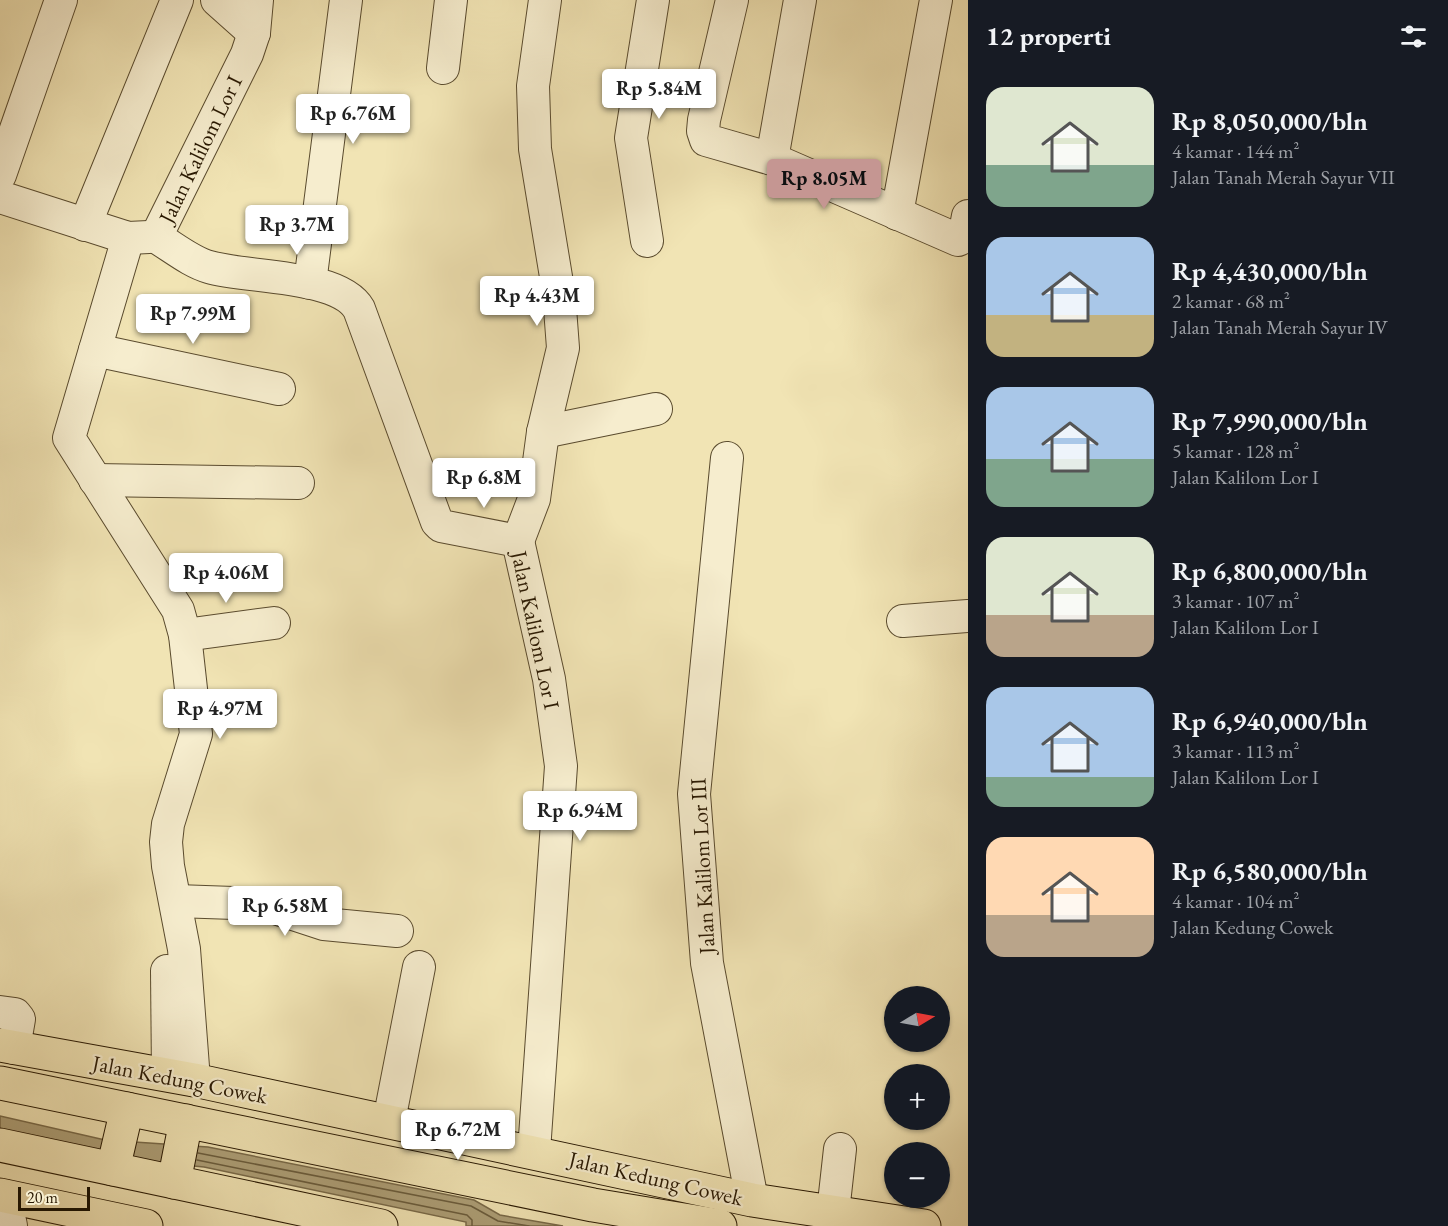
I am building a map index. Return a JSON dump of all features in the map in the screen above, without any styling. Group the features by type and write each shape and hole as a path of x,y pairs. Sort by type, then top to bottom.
{"main road":[{"name":"Jalan Kedung Cowek","path":"7,1047 181,1078 534,1151 752,1200 924,1226"},
{"name":"Jalan Kedung Cowek","path":"0,1083 119,1144 179,1154 381,1226"},
{"name":"Jalan Kedung Cowek","path":"0,1145 119,1144 179,1154 593,1205 720,1226"},
{"path":"5,1206 147,1226"}],"street":[{"path":"0,175 61,0"},
{"path":"85,225 177,0"},
{"path":"217,0 254,33"},
{"name":"Jalan Kalilom Lor I","path":"257,0 254,33 247,54 142,238 208,267 310,283 347,295 359,309 437,522 441,526 518,541 549,679 561,766 534,1151"},
{"path":"310,283 346,0"},
{"path":"443,68 451,0"},
{"path":"518,541 534,499 543,432 563,348 559,295 535,148 533,86 545,0"},
{"path":"647,241 631,138 653,0"},
{"path":"732,0 704,120 706,140 772,159 958,240 964,237 968,216"},
{"path":"772,159 800,0"},
{"path":"897,214 936,0"},
{"path":"0,197 85,225 142,238 95,350 69,432 72,446 178,610 184,635 196,734 168,824 168,867 184,949 181,1078"},
{"path":"95,350 279,389"},
{"path":"543,432 657,409"},
{"name":"Jalan Kalilom Lor III","path":"727,458 694,794 707,963 752,1200"},
{"path":"96,480 298,483"},
{"path":"903,621 968,616"},
{"path":"184,635 274,623"},
{"path":"176,901 263,904 324,924 397,931"},
{"path":"389,1121 419,967"},
{"path":"167,968 181,1078"},
{"path":"0,1012 15,1014 19,1019 7,1047"},
{"path":"833,1212 840,1149"}],"water":[{"path":"0,1116 105,1140 208,1147 474,1200 500,1215 563,1226 466,1226 466,1222 204,1167 98,1157 0,1136"}]}
